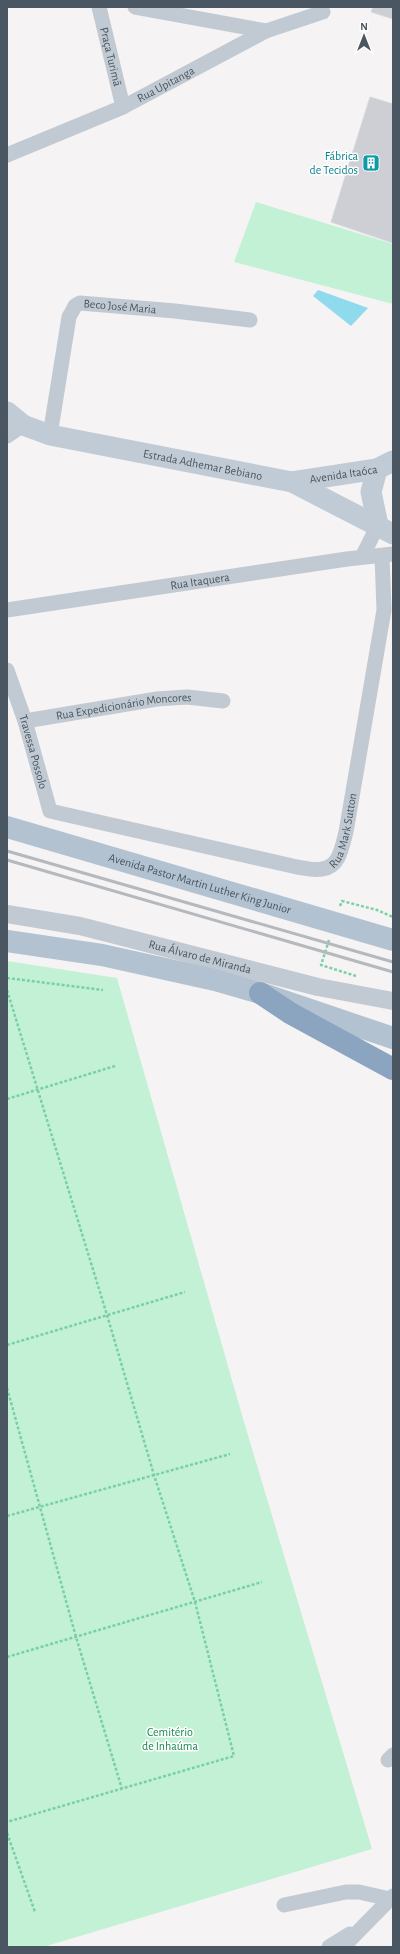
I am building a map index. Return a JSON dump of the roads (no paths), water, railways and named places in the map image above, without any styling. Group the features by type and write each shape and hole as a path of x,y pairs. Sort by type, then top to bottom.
{"highway":[{"path":"260,993 290,1013 393,1069"}],"main road":[{"name":"Estrada Adhemar Bebiano","path":"12,424 50,435 292,482 386,530"},
{"name":"Avenida Itaóca","path":"292,482 385,465"},
{"path":"385,465 371,492 372,504 386,530"},
{"name":"Avenida Pastor Martin Luther King Junior","path":"7,827 393,940"},
{"path":"7,940 102,955 215,980 260,993 393,1038"}],"street":[{"name":"Praça Turimã","path":"99,7 123,107"},
{"path":"135,7 266,30"},
{"name":"Rua Upitanga","path":"7,154 123,107 266,30 323,12"},
{"name":"Beco José Maria","path":"50,435 68,317 75,306 80,303 175,311 250,320"},
{"path":"362,557 386,530"},
{"name":"Rua Itaquera","path":"7,610 362,557 387,555"},
{"name":"Rua Mark Sutton","path":"50,811 297,867 322,870 335,863 341,852 346,832 384,610 387,555"},
{"name":"Travessa Possolo","path":"7,670 25,721 50,811"},
{"name":"Rua Expedicionário Moncores","path":"25,721 157,699 187,697 223,701"},
{"name":"Rua Álvaro de Miranda","path":"7,914 80,926 318,986 393,1001"},
{"path":"284,1905 346,1892 359,1892 391,1897"},
{"path":"343,1947 391,1897"},
{"path":"329,1947 363,1926"}],"water":[{"path":"318,290 368,308 351,326 313,296"}],"railway":[{"path":"7,851 393,962"},
{"path":"7,860 393,972"}],"place":[{"name":"Fábrica de Tecidos","path":"371,163"}],"park label":[{"name":"Cemitério de Inhaúma","path":"170,1739"}]}
